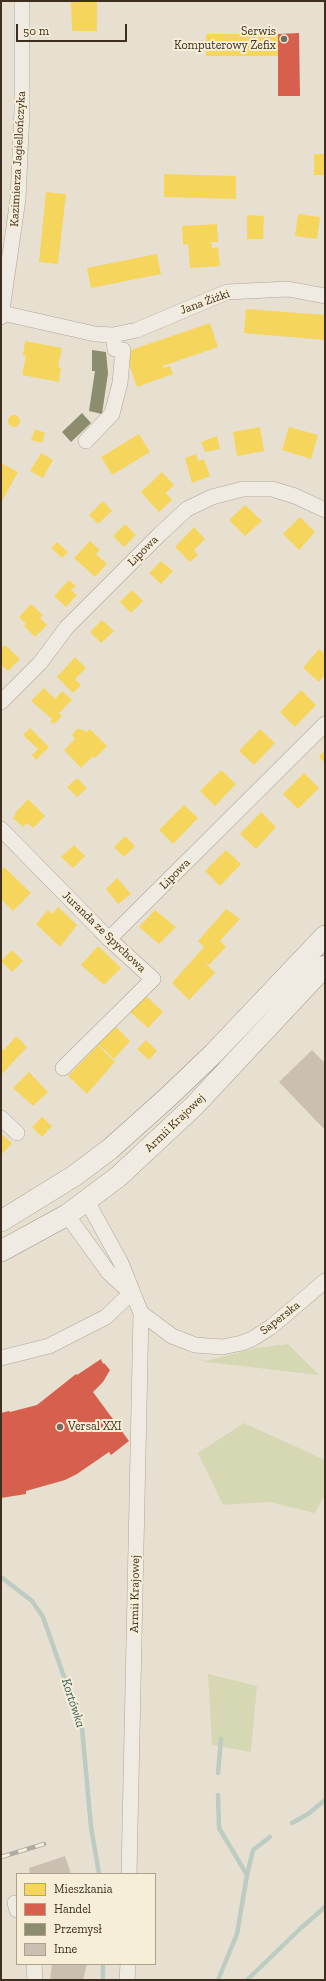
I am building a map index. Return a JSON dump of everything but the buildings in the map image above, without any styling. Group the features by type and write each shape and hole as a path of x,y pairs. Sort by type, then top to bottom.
{"main road":[{"name":"Armii Krajowej","path":"1,1221 61,1185 110,1149 213,1054 325,936"},
{"name":"Armii Krajowej","path":"1,1251 67,1215 119,1176 194,1106 325,966"},
{"path":"61,1185 87,1201"},
{"path":"61,1185 67,1215"}],"street":[{"name":"Kazimierza Jagiellończyka","path":"1,315 18,199 22,110 22,1"},
{"name":"Jana Żiżki","path":"1,315 95,334 113,335 137,330 227,292 288,289 325,296"},
{"path":"86,441 112,414 120,383 123,350 115,349 113,335"},
{"name":"Lipowa","path":"1,702 40,663 67,627 187,509 212,497 244,489 272,489 295,496 325,510"},
{"name":"Lipowa","path":"109,939 325,724"},
{"name":"Juranda ze Spychowa","path":"1,829 109,939 153,979 63,1068"},
{"path":"1,1118 17,1134"},
{"name":"Saperska","path":"87,1201 121,1263 131,1293 141,1314 172,1336 195,1345 213,1348 232,1346 252,1339 272,1327 325,1281"},
{"name":"Saperska","path":"67,1215 109,1273 131,1293"},
{"path":"1,1358 49,1346 106,1317 131,1293"},
{"name":"Armii Krajowej","path":"130,1873 141,1314"},
{"path":"34,1965 35,1980"},
{"path":"127,1980 128,1965"}],"green space":[{"path":"288,1344 319,1375 206,1362 176,1352 206,1361 256,1348"},
{"path":"244,1423 325,1460 325,1494 315,1513 269,1502 223,1505 198,1453"},
{"path":"208,1674 257,1686 251,1752 212,1745"}],"waterway":[{"name":"Kortówka","path":"1,1577 32,1601 43,1617 82,1728 91,1827 99,1873"},
{"path":"218,1773 221,1739"},
{"path":"218,1795 219,1828 247,1875"},
{"path":"292,1823 308,1814 325,1800"},
{"path":"218,1980 237,1934 247,1875 253,1850 270,1837"},
{"path":"247,1980 325,1907"},
{"name":"Kortówka","path":"103,1965 103,1980"}],"railway":[{"path":"1,1857 44,1844"}],"place":[{"name":"Serwis Komputerowy Zefix","path":"284,39"},
{"name":"Versal XXI","path":"60,1427"}]}
